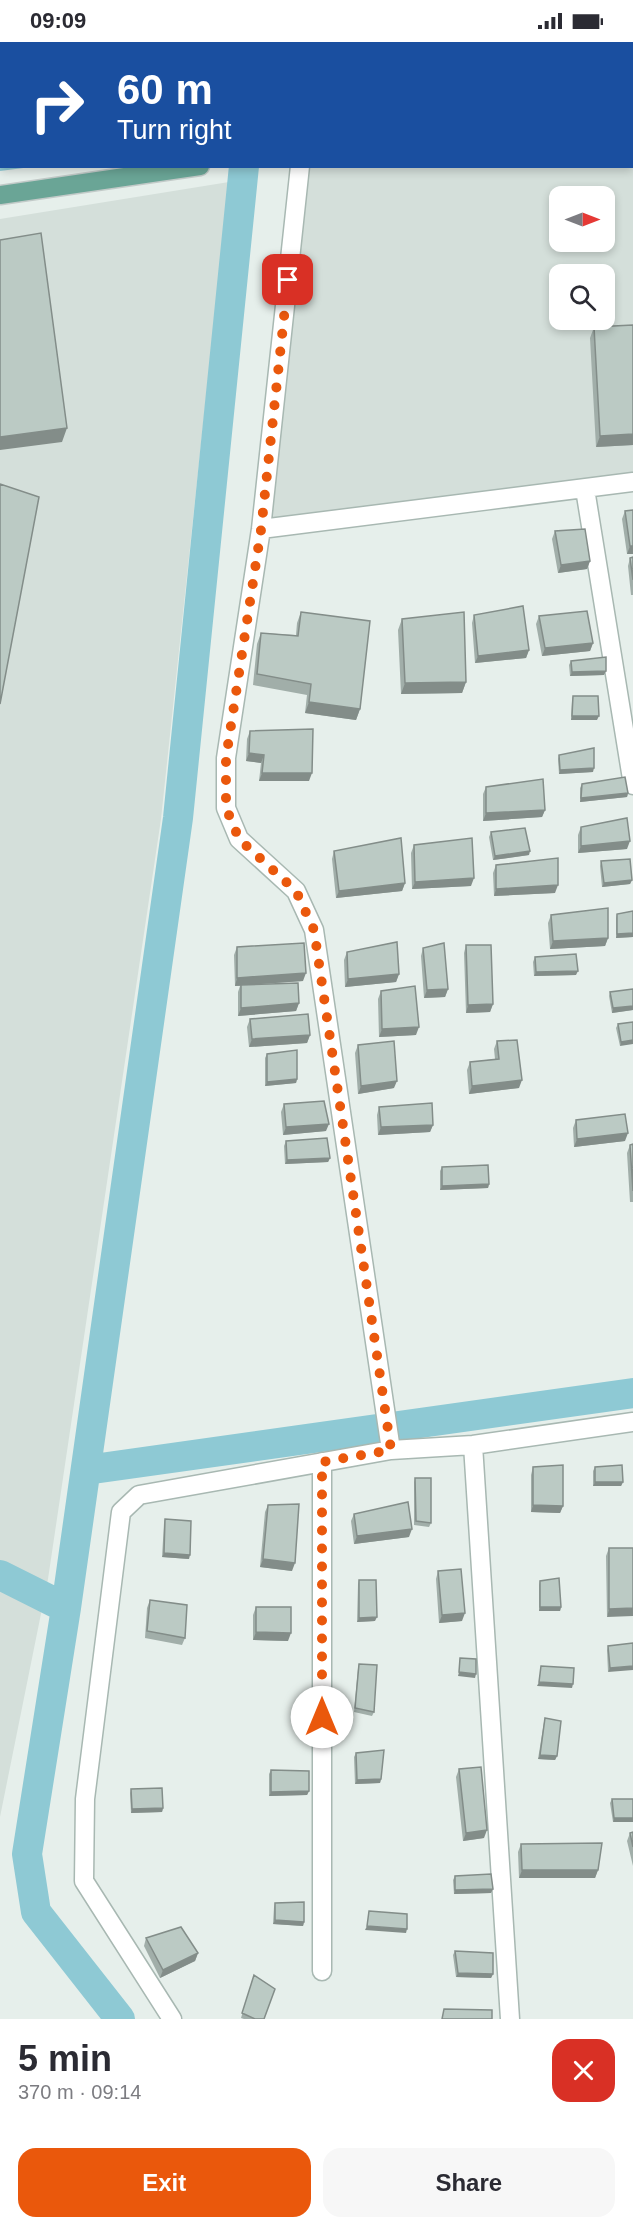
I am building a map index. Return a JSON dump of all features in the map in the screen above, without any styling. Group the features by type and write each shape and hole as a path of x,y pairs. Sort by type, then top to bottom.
{"main road":[{"path":"0,195 192,168"}],"street":[{"path":"300,168 261,530 226,758 226,808 239,839 296,891 314,930 390,1446"},
{"path":"261,530 633,482"},
{"path":"585,489 633,785"},
{"path":"172,2019 84,1881 85,1798 121,1512 140,1495 322,1462 390,1446 474,1445 633,1422"},
{"path":"474,1445 510,2019"},
{"path":"322,1462 322,1971"}],"shaded area":[{"path":"293,168 633,168 633,475 255,523"},
{"path":"229,182 161,819 48,1579 0,1817 0,219"}],"water":[{"path":"0,168 23,168 0,171"}],"building":[{"path":"41,233 67,428 0,437 0,240"},
{"path":"633,325 633,434 600,436 594,330 615,330 615,326"},
{"path":"0,484 39,497 0,704"},
{"path":"633,510 633,546 630,546 625,511"},
{"path":"585,529 590,561 561,565 555,531"},
{"path":"633,557 633,580 630,558"},
{"path":"523,606 529,650 478,656 474,615"},
{"path":"587,611 593,643 545,648 539,616"},
{"path":"301,612 370,621 360,709 309,702 311,684 257,674 261,633 298,636"},
{"path":"464,612 466,682 405,683 402,619"},
{"path":"606,657 606,671 572,672 571,661"},
{"path":"573,696 598,696 599,716 572,716"},
{"path":"313,729 312,773 262,773 264,755 249,753 250,731"},
{"path":"594,748 594,768 560,770 559,755"},
{"path":"625,777 628,793 581,798 582,784"},
{"path":"543,779 545,810 486,813 486,787"},
{"path":"627,818 630,841 581,846 581,827"},
{"path":"525,828 530,851 495,856 491,832"},
{"path":"401,838 405,883 339,891 334,851"},
{"path":"472,838 474,878 415,882 414,845"},
{"path":"558,858 558,885 496,889 496,865"},
{"path":"630,859 632,880 604,883 601,861"},
{"path":"608,908 608,938 553,941 551,915"},
{"path":"633,911 633,933 617,934 617,914"},
{"path":"397,942 399,974 348,979 347,952"},
{"path":"304,943 306,973 237,978 237,947"},
{"path":"444,943 448,989 427,990 423,948"},
{"path":"466,945 491,945 493,1004 468,1005"},
{"path":"576,954 578,971 536,972 535,957"},
{"path":"298,983 299,1003 241,1008 241,985"},
{"path":"415,986 419,1027 382,1029 381,991"},
{"path":"633,989 633,1006 613,1008 610,992"},
{"path":"308,1014 310,1035 252,1039 250,1019"},
{"path":"633,1022 633,1040 621,1042 618,1024"},
{"path":"517,1040 522,1080 472,1086 470,1062 499,1059 497,1041"},
{"path":"394,1041 397,1081 361,1086 358,1045"},
{"path":"297,1050 297,1079 267,1082 267,1054"},
{"path":"324,1101 329,1124 286,1127 284,1104"},
{"path":"432,1103 433,1125 381,1127 379,1107"},
{"path":"625,1114 628,1133 577,1139 576,1120"},
{"path":"327,1138 330,1158 287,1160 286,1141"},
{"path":"633,1144 633,1191 630,1145"},
{"path":"488,1165 489,1184 442,1186 442,1167"},
{"path":"563,1465 563,1506 533,1505 533,1467"},
{"path":"622,1465 623,1482 595,1482 595,1467"},
{"path":"415,1478 431,1478 431,1523 416,1521"},
{"path":"408,1502 412,1529 357,1536 354,1514"},
{"path":"299,1504 295,1563 263,1559 268,1505"},
{"path":"165,1519 191,1521 190,1555 164,1553"},
{"path":"609,1548 633,1548 633,1608 609,1609"},
{"path":"461,1569 465,1613 442,1615 438,1571"},
{"path":"559,1578 561,1607 540,1607 540,1581"},
{"path":"359,1580 376,1580 377,1617 359,1618"},
{"path":"150,1600 187,1605 185,1638 147,1631"},
{"path":"256,1607 291,1607 291,1633 256,1632"},
{"path":"633,1643 633,1666 610,1668 608,1646"},
{"path":"460,1658 476,1659 476,1674 459,1672"},
{"path":"359,1664 377,1665 374,1712 355,1708"},
{"path":"541,1666 574,1668 573,1684 539,1682"},
{"path":"545,1718 561,1721 557,1756 540,1755"},
{"path":"384,1750 381,1779 357,1780 356,1753"},
{"path":"481,1767 487,1830 466,1833 459,1769"},
{"path":"271,1770 309,1771 309,1791 271,1792"},
{"path":"162,1788 163,1808 132,1809 131,1789"},
{"path":"612,1799 633,1799 633,1818 614,1818"},
{"path":"602,1843 598,1870 522,1870 521,1844"},
{"path":"491,1874 493,1889 455,1890 455,1876"},
{"path":"304,1902 304,1922 275,1920 275,1903"},
{"path":"369,1911 407,1914 407,1929 367,1926"},
{"path":"181,1927 198,1953 163,1970 146,1938"},
{"path":"455,1951 493,1953 493,1974 458,1973"},
{"path":"254,1975 275,1989 264,2019 255,2019 242,2013"},
{"path":"444,2009 492,2010 492,2019 442,2019"}],"waterway":[{"path":"120,2019 36,1912 27,1854 66,1608 178,818 244,168"},
{"path":"86,1470 633,1393"},
{"path":"0,1575 66,1608"}],"route":[{"path":"288,280 261,530 226,758 226,808 239,839 296,891 314,930 391,1450 322,1462 322,1717"}]}
